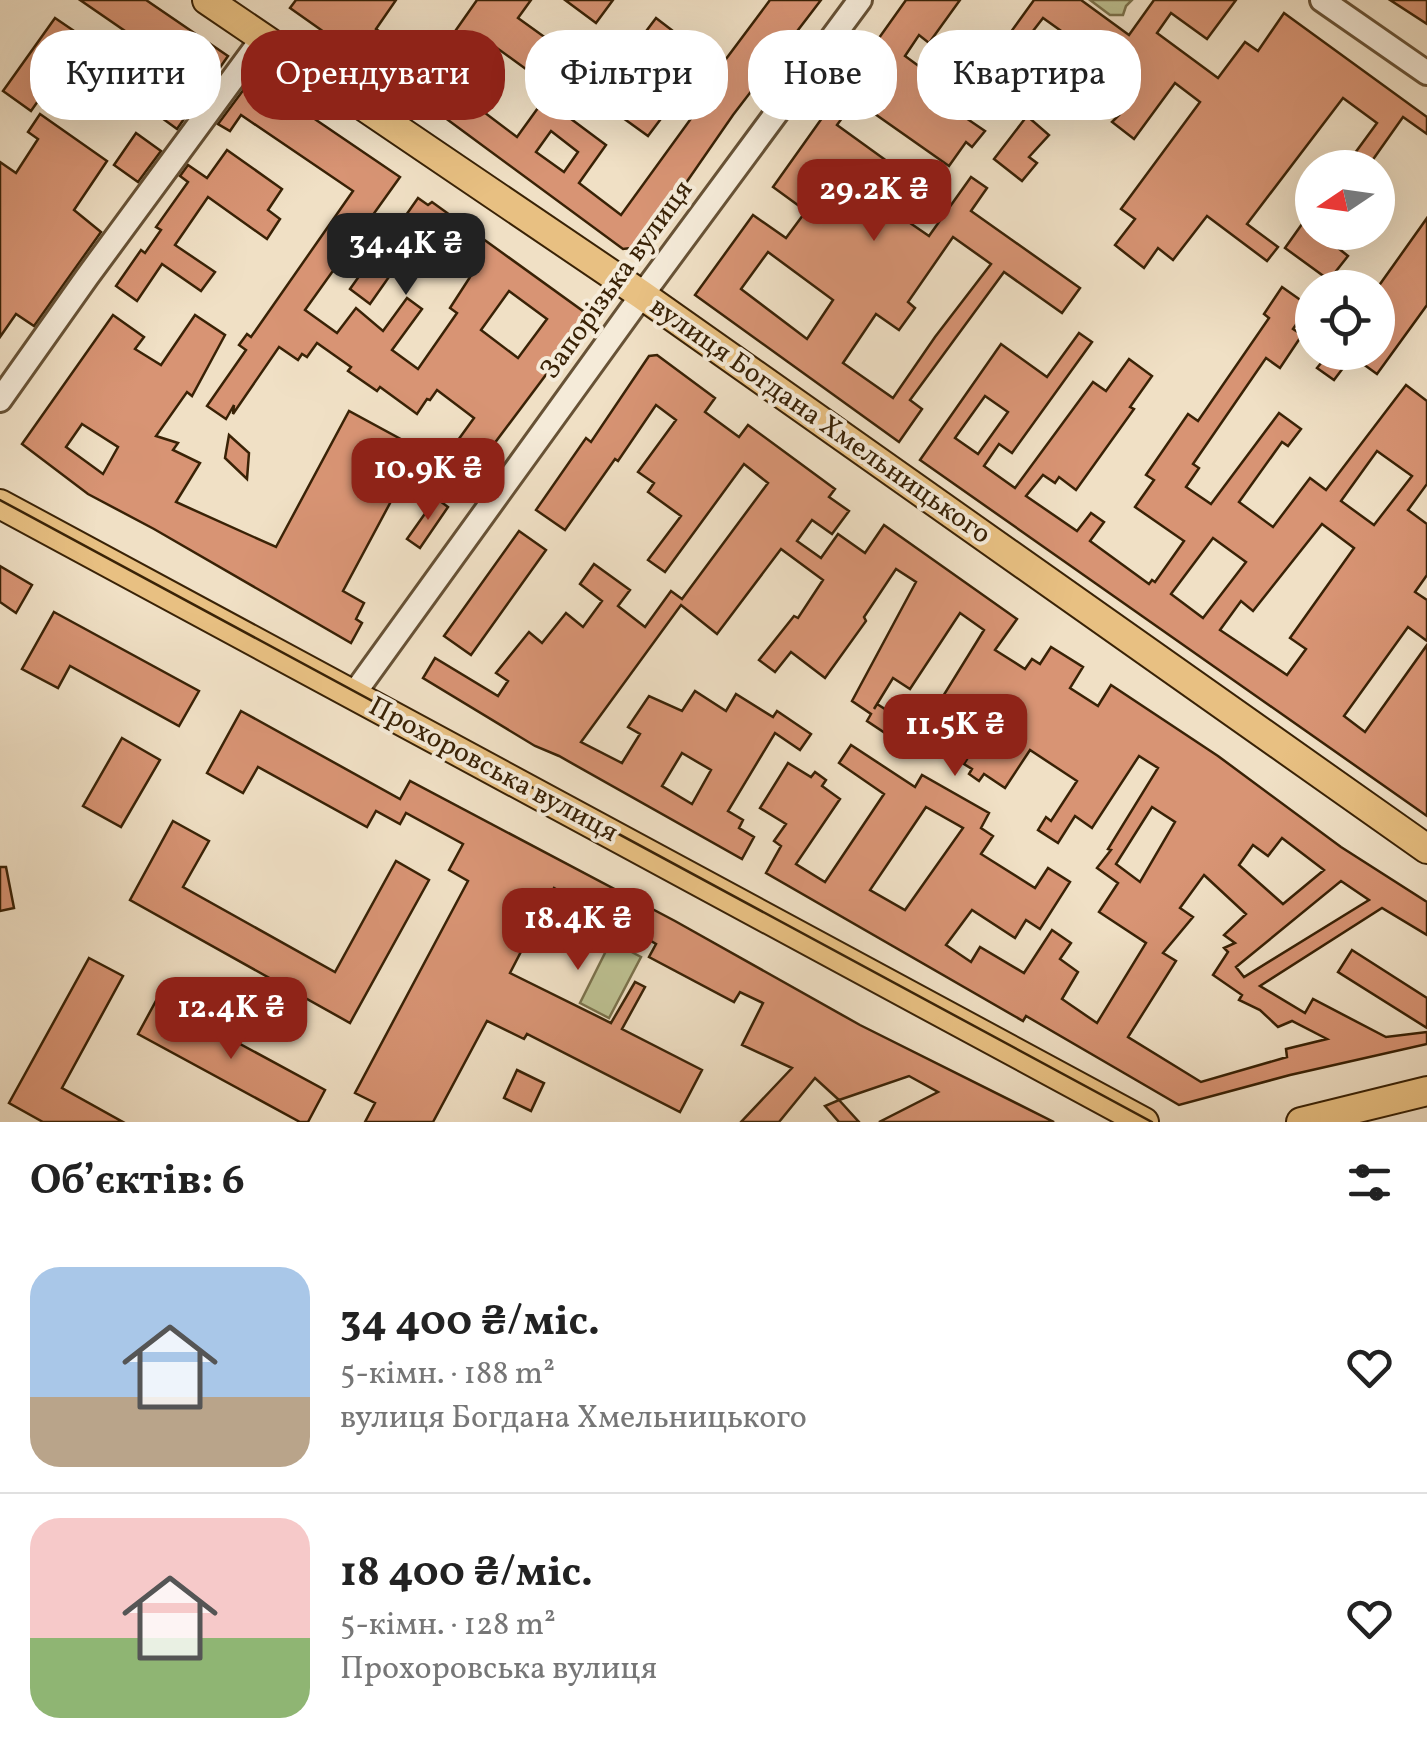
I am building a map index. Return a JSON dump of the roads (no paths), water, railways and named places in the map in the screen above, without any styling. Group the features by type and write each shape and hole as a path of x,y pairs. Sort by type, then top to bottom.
{"main road":[{"name":"вулиця Богдана Хмельницького","path":"207,0 249,30"},
{"name":"вулиця Богдана Хмельницького","path":"382,120 642,295 1427,849"},
{"name":"Прохоровська вулиця","path":"0,504 1144,1122"},
{"path":"1301,1122 1427,1091"}],"street":[{"name":"Запорізька вулиця","path":"354,695 860,0"},
{"path":"1322,0 1427,73"},
{"path":"0,400 241,67"}],"tram line":[{"path":"0,500 1152,1122"}]}
